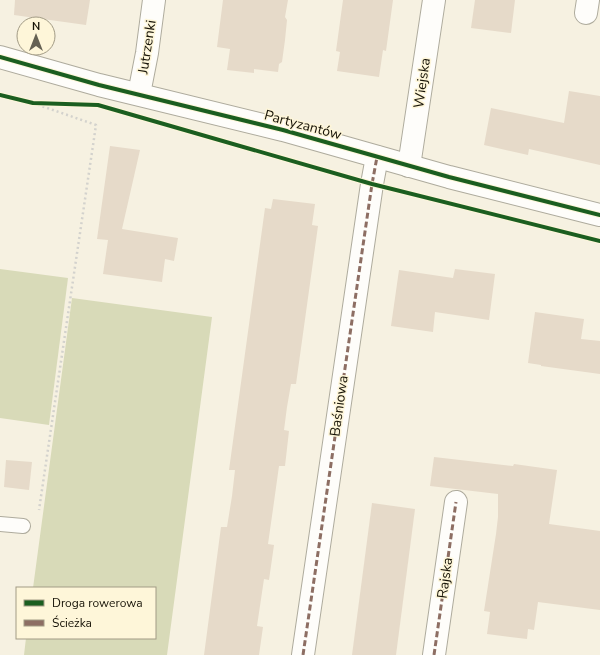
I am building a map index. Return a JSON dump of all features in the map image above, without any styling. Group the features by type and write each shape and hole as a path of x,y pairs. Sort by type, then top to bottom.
{"street":[{"name":"Jutrzenki","path":"139,94 147,52 154,0"},
{"name":"Wiejska","path":"409,166 434,0"},
{"name":"Partyzantów","path":"0,57 283,130 409,166 600,215"},
{"name":"Baśniowa","path":"303,655 372,184 378,156"},
{"name":"Rajska","path":"434,655 456,502"}],"lane":[{"path":"0,524 23,526"}],"path":[{"path":"23,526 34,521 38,511 96,125 33,103"}],"green space":[{"path":"0,269 68,278 49,425 0,418"},
{"path":"72,298 212,317 167,655 24,655 26,639 156,639 156,587 33,587"}],"building":[{"path":"15,0 90,0 86,25 56,21 56,16 14,15"},
{"path":"223,0 288,0 285,17 287,20 282,62 279,64 278,72 254,69 254,73 227,70 230,49 217,47"},
{"path":"343,0 393,0 386,51 383,50 379,77 337,71 340,52 336,51"},
{"path":"475,0 515,0 511,33 471,28"},
{"path":"569,91 600,96 600,165 529,149 528,155 484,145 491,108 564,123"},
{"path":"110,146 140,150 122,229 178,238 174,261 165,259 162,282 103,274 108,240 97,239"},
{"path":"273,199 315,204 312,225 318,226 296,384 291,384 287,407 284,430 289,431 285,466 279,466 268,544 274,545 269,580 264,579 257,626 263,627 259,655 204,655 221,527 227,527 232,496 235,470 229,470 265,208 271,209"},
{"path":"455,269 495,274 489,320 435,312 433,332 391,326 399,270 453,278"},
{"path":"535,312 584,319 581,339 600,341 600,374 528,363"},
{"path":"434,457 513,466 514,464 557,470 549,524 600,531 600,610 538,602 534,630 528,629 527,639 487,634 490,612 484,611 496,534 498,494 430,486"},
{"path":"6,460 32,462 29,490 4,487"},
{"path":"372,503 415,509 396,655 352,655"}],"marked path":[{"path":"303,655 377,157"},
{"path":"434,655 456,502"}],"cycle path":[{"path":"0,57 99,85 283,130 449,177 600,215"},
{"path":"0,95 33,103 98,105 372,184 600,241"}]}
